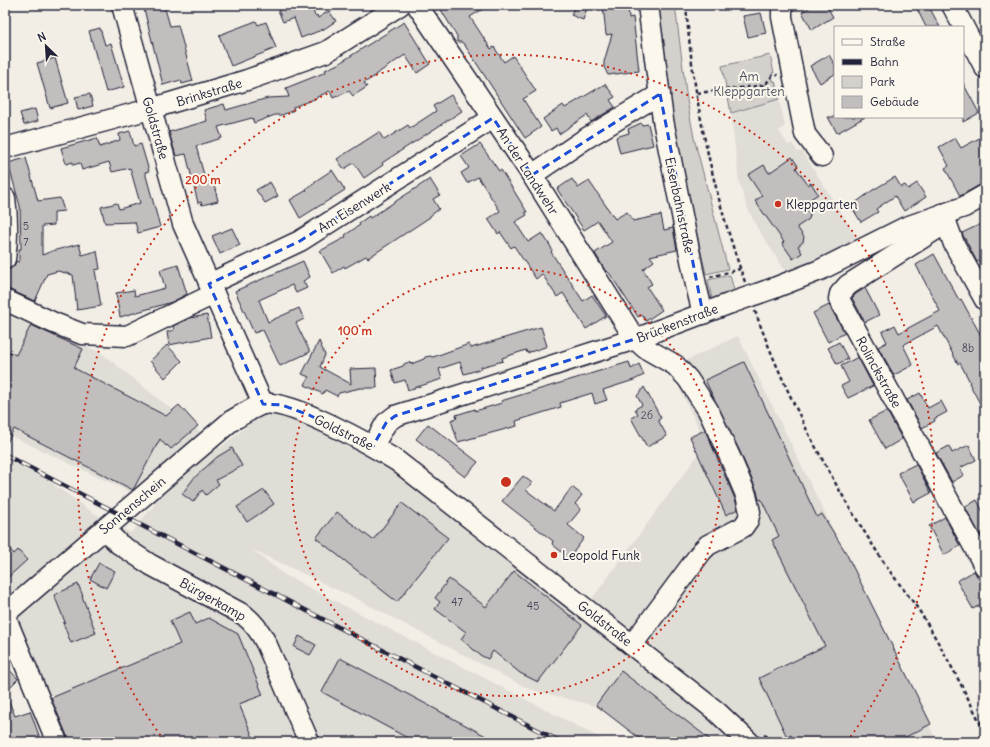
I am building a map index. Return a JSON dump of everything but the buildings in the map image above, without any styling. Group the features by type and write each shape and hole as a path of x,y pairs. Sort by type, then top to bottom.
{"street":[{"name":"Goldstraße","path":"122,5 183,224 263,404 282,406 309,415 373,446 397,461 716,711 749,742"},
{"name":"Brinkstraße","path":"5,148 150,109 247,80 326,52 400,5"},
{"name":"An der Landwehr","path":"417,5 532,175 636,339 644,348 675,365 688,379 708,410 746,495 750,512 748,520 743,527 708,545 702,551 632,645"},
{"name":"Eisenbahnstraße","path":"648,5 663,120 703,314"},
{"path":"782,5 782,17 805,134 822,156"},
{"path":"952,5 963,26"},
{"path":"964,28 985,68"},
{"path":"532,175 585,139 660,94"},
{"name":"Am Eisenwerk","path":"5,300 54,324 82,334 127,336 300,241 493,118"},
{"name":"Brückenstraße","path":"373,446 386,423 395,416 636,339 774,288 820,270 906,227 964,206 985,195"},
{"path":"5,198 8,236 5,259"},
{"path":"943,214 954,244 985,300"},
{"name":"Rolinckstraße","path":"943,214 938,228 848,285 840,294 839,299 985,567"},
{"name":"Sonnenschein","path":"5,615 230,421 263,404"},
{"name":"Bürgerkamp","path":"104,529 119,544 151,565 244,615 254,623 266,643 309,742"},
{"path":"5,615 57,742"}],"path":[{"path":"686,5 697,93 712,171 740,269 746,283"},
{"path":"697,93 765,85 772,76 793,73"},
{"path":"707,278 740,269"},
{"path":"753,304 781,376 818,453 884,562 922,614 948,660 985,733"}],"highlighted area":[{"path":"660,94 703,314 635,339 395,416 386,423 373,446 309,415 282,405 263,404 209,284 300,241 493,118 532,175"}],"shaded area":[{"path":"779,99 785,126 779,131 788,145 792,143 798,152 802,151 859,241 788,275 758,229 747,207 739,182 731,113"},
{"path":"5,315 100,352 220,448 268,409 362,437 583,611 706,444 670,368 738,336 937,742 737,742 529,689 357,599 251,549 285,575 608,742 46,742 9,640 5,636 5,450 92,512 131,533 155,504 5,433"}],"green space":[{"path":"659,5 675,5 687,100 694,138 728,269 706,274 671,107"},
{"name":"Am Kleppgarten","path":"770,55 774,73 772,73 773,81 775,81 779,99 731,113 722,66"},
{"path":"730,275 735,294 720,299 712,299 708,280"}],"railway":[{"path":"5,455 561,742"}],"place":[{"name":"Kleppgarten","path":"778,204"},
{"name":"Leopold Funk","path":"554,555"}]}
